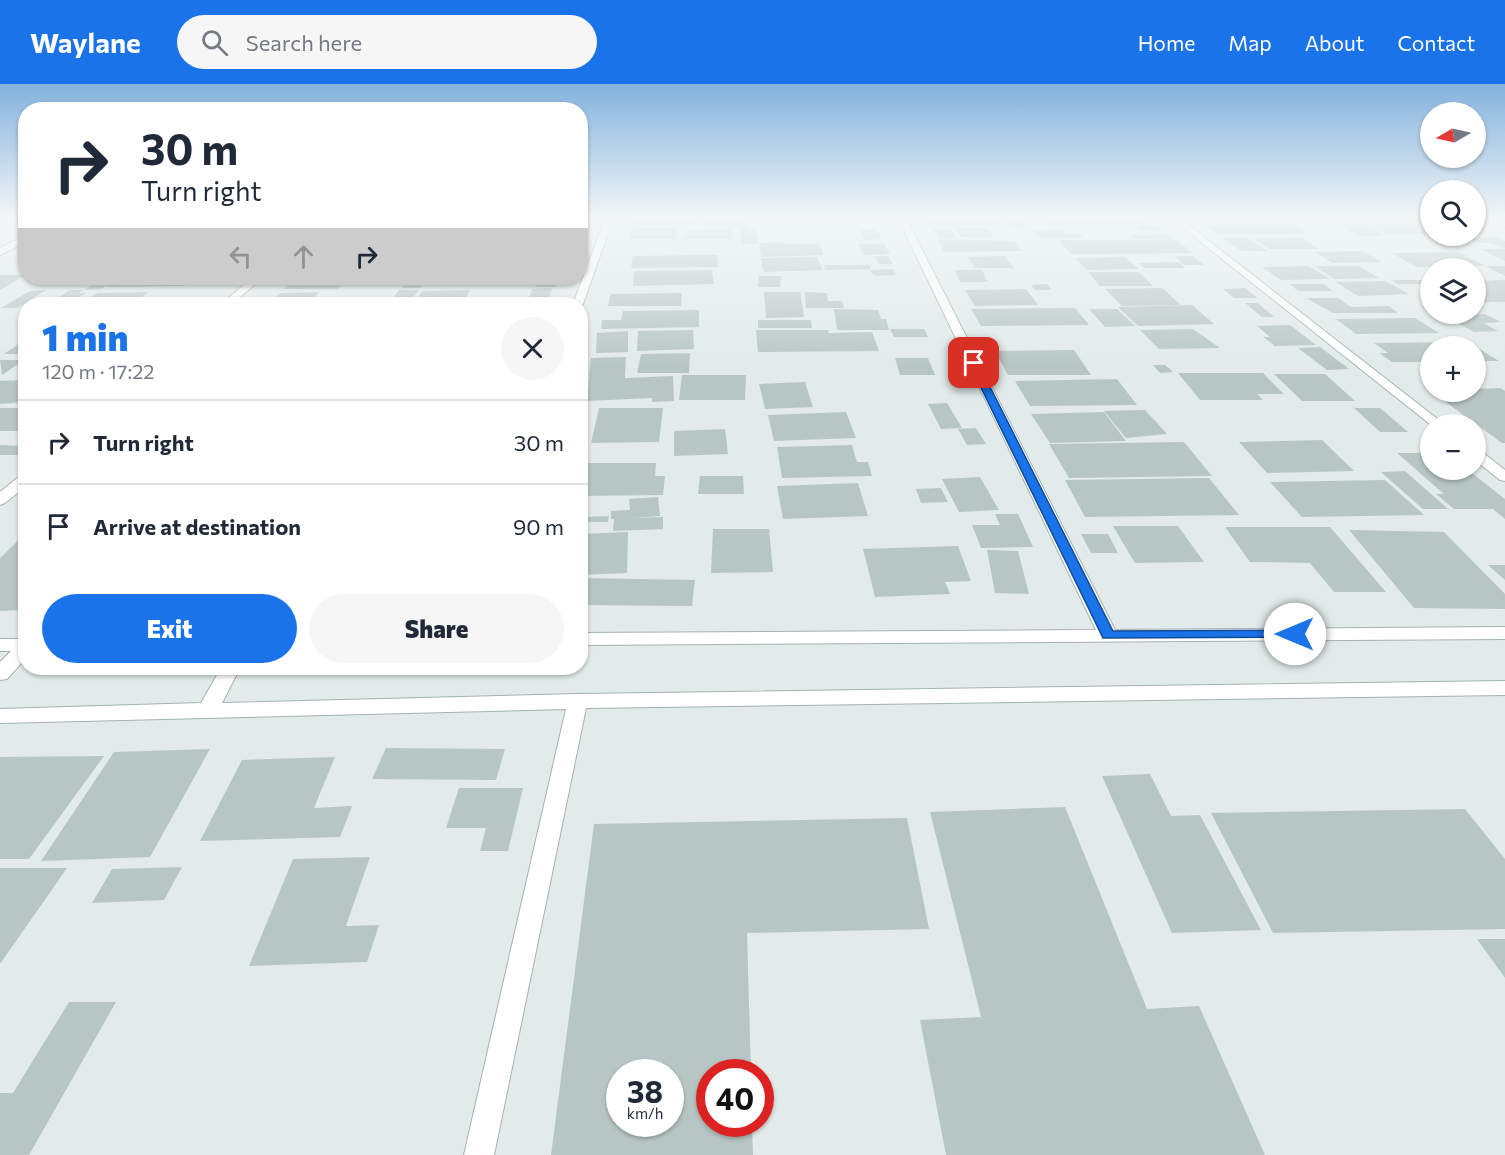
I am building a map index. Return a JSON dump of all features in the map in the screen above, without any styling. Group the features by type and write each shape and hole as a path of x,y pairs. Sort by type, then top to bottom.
{"street":[{"path":"926,266 1108,635"},
{"path":"1236,266 1425,414"},
{"path":"234,297 249,285"},
{"path":"1486,462 1505,477"},
{"path":"0,500 18,485"},
{"path":"588,639 1505,633"},
{"path":"0,645 18,646"},
{"path":"0,674 18,655"},
{"path":"208,710 226,675"},
{"path":"0,716 578,701 1142,691 1505,688"},
{"path":"479,1155 578,701"}],"building":[{"path":"631,266 718,267 631,268"},
{"path":"762,266 821,266 823,270 764,272"},
{"path":"824,266 869,266 871,269 825,270"},
{"path":"974,266 1012,266 1014,268 975,268"},
{"path":"1083,266 1135,266 1139,269 1087,270"},
{"path":"1142,266 1183,266 1185,268 1144,268"},
{"path":"1309,266 1330,279 1281,280 1262,267"},
{"path":"1315,266 1359,266 1379,278 1334,279"},
{"path":"1486,266 1486,266 1505,266 1505,276"},
{"path":"893,269 896,275 874,276 870,270"},
{"path":"712,270 714,284 633,286 634,271"},
{"path":"955,270 982,270 988,282 960,282"},
{"path":"1088,272 1139,272 1153,286 1100,286"},
{"path":"0,275 18,275 18,279 0,290"},
{"path":"759,276 781,276 780,287 758,287"},
{"path":"1391,280 1420,280 1420,284 1398,284"},
{"path":"1505,280 1505,302 1486,302 1486,281"},
{"path":"1385,281 1409,294 1358,296 1336,282"},
{"path":"1047,284 1052,290 1035,290 1031,285"},
{"path":"1290,284 1324,284 1333,291 1298,291"},
{"path":"91,285 107,285 101,289 84,290"},
{"path":"109,285 185,285 184,286 106,287"},
{"path":"287,285 341,285 338,289 283,289"},
{"path":"404,285 422,285 420,288 402,288"},
{"path":"536,285 556,285 555,287 535,287"},
{"path":"552,288 549,297 529,297 532,289"},
{"path":"1162,288 1181,305 1122,306 1105,289"},
{"path":"1245,288 1257,298 1234,298 1223,289"},
{"path":"1026,289 1038,305 975,306 965,290"},
{"path":"46,290 35,297 20,297 30,291"},
{"path":"70,290 84,290 79,293 86,293 80,297 59,297"},
{"path":"399,290 419,290 414,297 394,297"},
{"path":"470,290 466,297 418,297 422,291"},
{"path":"149,292 142,297 90,297 97,293"},
{"path":"319,292 315,297 276,297 280,293"},
{"path":"764,292 800,292 804,317 766,318"},
{"path":"805,292 827,293 828,301 842,301 844,308 806,308"},
{"path":"682,293 681,306 608,306 611,294"},
{"path":"18,298 18,308 1,308"},
{"path":"1306,298 1338,298 1351,307 1389,306 1398,313 1333,313"},
{"path":"1245,303 1258,303 1274,317 1262,317"},
{"path":"1192,305 1214,324 1138,326 1118,307"},
{"path":"1075,308 1089,325 981,326 971,309"},
{"path":"834,309 878,310 881,319 886,319 889,330 837,330"},
{"path":"1089,309 1117,309 1135,326 1105,327"},
{"path":"699,310 699,327 601,329 602,320 621,320 623,311"},
{"path":"1486,314 1501,322 1486,323"},
{"path":"1415,318 1420,321 1420,324 1425,324 1439,333 1356,334 1336,319"},
{"path":"758,320 811,320 812,328 758,328"},
{"path":"1459,324 1485,324 1498,331 1474,332"},
{"path":"1290,325 1316,345 1275,346 1263,337 1270,337 1257,326"},
{"path":"890,329 924,329 928,337 894,337"},
{"path":"1193,329 1220,348 1159,349 1140,330"},
{"path":"693,330 694,349 637,351 638,331"},
{"path":"756,330 872,332 879,351 758,352"},
{"path":"628,331 628,352 596,353 597,333"},
{"path":"1374,343 1420,343 1420,362 1392,362 1379,353 1388,353"},
{"path":"18,344 18,354 4,354"},
{"path":"1320,347 1349,369 1327,370 1298,348"},
{"path":"1074,350 1091,375 1008,375 995,351"},
{"path":"690,353 689,373 637,373 641,354"},
{"path":"1486,353 1499,361 1486,361"},
{"path":"626,357 625,378 673,376 674,401 652,402 652,398 588,401 591,358"},
{"path":"895,358 928,358 935,375 900,375"},
{"path":"0,360 18,360 18,364 2,375"},
{"path":"1153,365 1165,365 1173,372 1160,373"},
{"path":"1178,373 1263,373 1284,394 1257,394 1263,400 1200,400"},
{"path":"1274,374 1325,374 1355,401 1302,401"},
{"path":"682,375 746,375 745,400 679,400"},
{"path":"1117,379 1137,405 1030,406 1015,381"},
{"path":"18,380 18,403 0,404 0,381"},
{"path":"805,382 813,407 765,409 759,384"},
{"path":"1501,388 1505,391 1505,443 1486,431 1486,414 1462,414 1446,402 1486,402 1486,389"},
{"path":"947,403 962,428 941,429 928,404"},
{"path":"0,408 18,408 18,431 0,431"},
{"path":"599,408 663,408 659,442 591,443"},
{"path":"1354,408 1380,408 1408,432 1380,432"},
{"path":"1145,410 1167,434 1126,438 1104,411"},
{"path":"846,412 856,438 774,441 768,415"},
{"path":"1104,412 1126,441 1050,443 1031,414"},
{"path":"976,428 986,444 967,445 958,429"},
{"path":"725,429 728,454 674,456 674,431"},
{"path":"1322,440 1354,471 1267,473 1239,442"},
{"path":"1184,442 1212,476 1069,478 1049,444"},
{"path":"0,445 18,446 17,455 0,455"},
{"path":"852,445 857,462 868,462 872,476 782,478 777,447"},
{"path":"1397,453 1420,453 1420,473"},
{"path":"588,463 656,463 655,476 665,476 663,495 588,496"},
{"path":"1405,471 1448,509 1423,509 1381,472"},
{"path":"700,476 743,476 744,494 698,494"},
{"path":"980,477 999,510 959,512 942,479"},
{"path":"1209,478 1239,515 1085,517 1065,480"},
{"path":"1385,480 1424,515 1302,517 1270,482"},
{"path":"1428,480 1481,480 1505,499 1505,519 1493,509 1454,509 1436,494 1444,494"},
{"path":"858,483 868,516 783,519 777,486"},
{"path":"941,488 948,502 921,503 916,489"},
{"path":"658,497 660,516 633,518 663,517 663,529 613,531 614,519 611,519 611,511 630,510 629,499"},
{"path":"995,514 1018,514 1033,547 981,548 972,525 1000,525"},
{"path":"609,516 608,522 588,522 588,517"},
{"path":"1113,526 1178,526 1204,562 1135,563"},
{"path":"1225,527 1330,527 1386,592 1334,592 1310,563 1250,562"},
{"path":"713,529 769,529 773,572 711,573"},
{"path":"1349,530 1444,532 1505,594 1505,609 1414,608"},
{"path":"628,532 627,573 588,575 588,534"},
{"path":"1081,534 1108,534 1118,553 1091,553"},
{"path":"18,541 18,610 0,611 0,558"},
{"path":"958,546 971,581 945,582 950,594 875,597 863,549"},
{"path":"987,550 1018,551 1029,594 995,593"},
{"path":"1488,565 1505,565 1505,580"},
{"path":"588,578 695,580 692,606 588,605"},
{"path":"386,748 505,749 496,780 372,779"},
{"path":"210,749 150,857 41,861 114,752"},
{"path":"104,756 29,859 0,859 0,757"},
{"path":"335,757 314,808 352,806 340,837 200,841 242,760"},
{"path":"1150,774 1171,816 1200,815 1261,930 1172,933 1102,776"},
{"path":"459,788 523,788 508,851 480,851 486,828 446,828"},
{"path":"1065,807 1147,1009 1199,1006 1265,1155 946,1155 920,1020 981,1017 930,812"},
{"path":"1465,809 1505,859 1505,929 1273,933 1211,813"},
{"path":"907,818 929,929 747,933 751,1059 696,1059 696,1137 752,1137 753,1155 551,1155 594,824"},
{"path":"370,857 346,926 379,925 367,962 249,966 293,859"},
{"path":"182,867 164,900 92,903 112,869"},
{"path":"0,868 67,868 0,964"},
{"path":"1477,939 1505,939 1505,978"},
{"path":"69,1002 116,1002 29,1155 0,1155 0,1093 13,1093"}],"route":[{"path":"974,363 1108,635 1295,634"}]}
